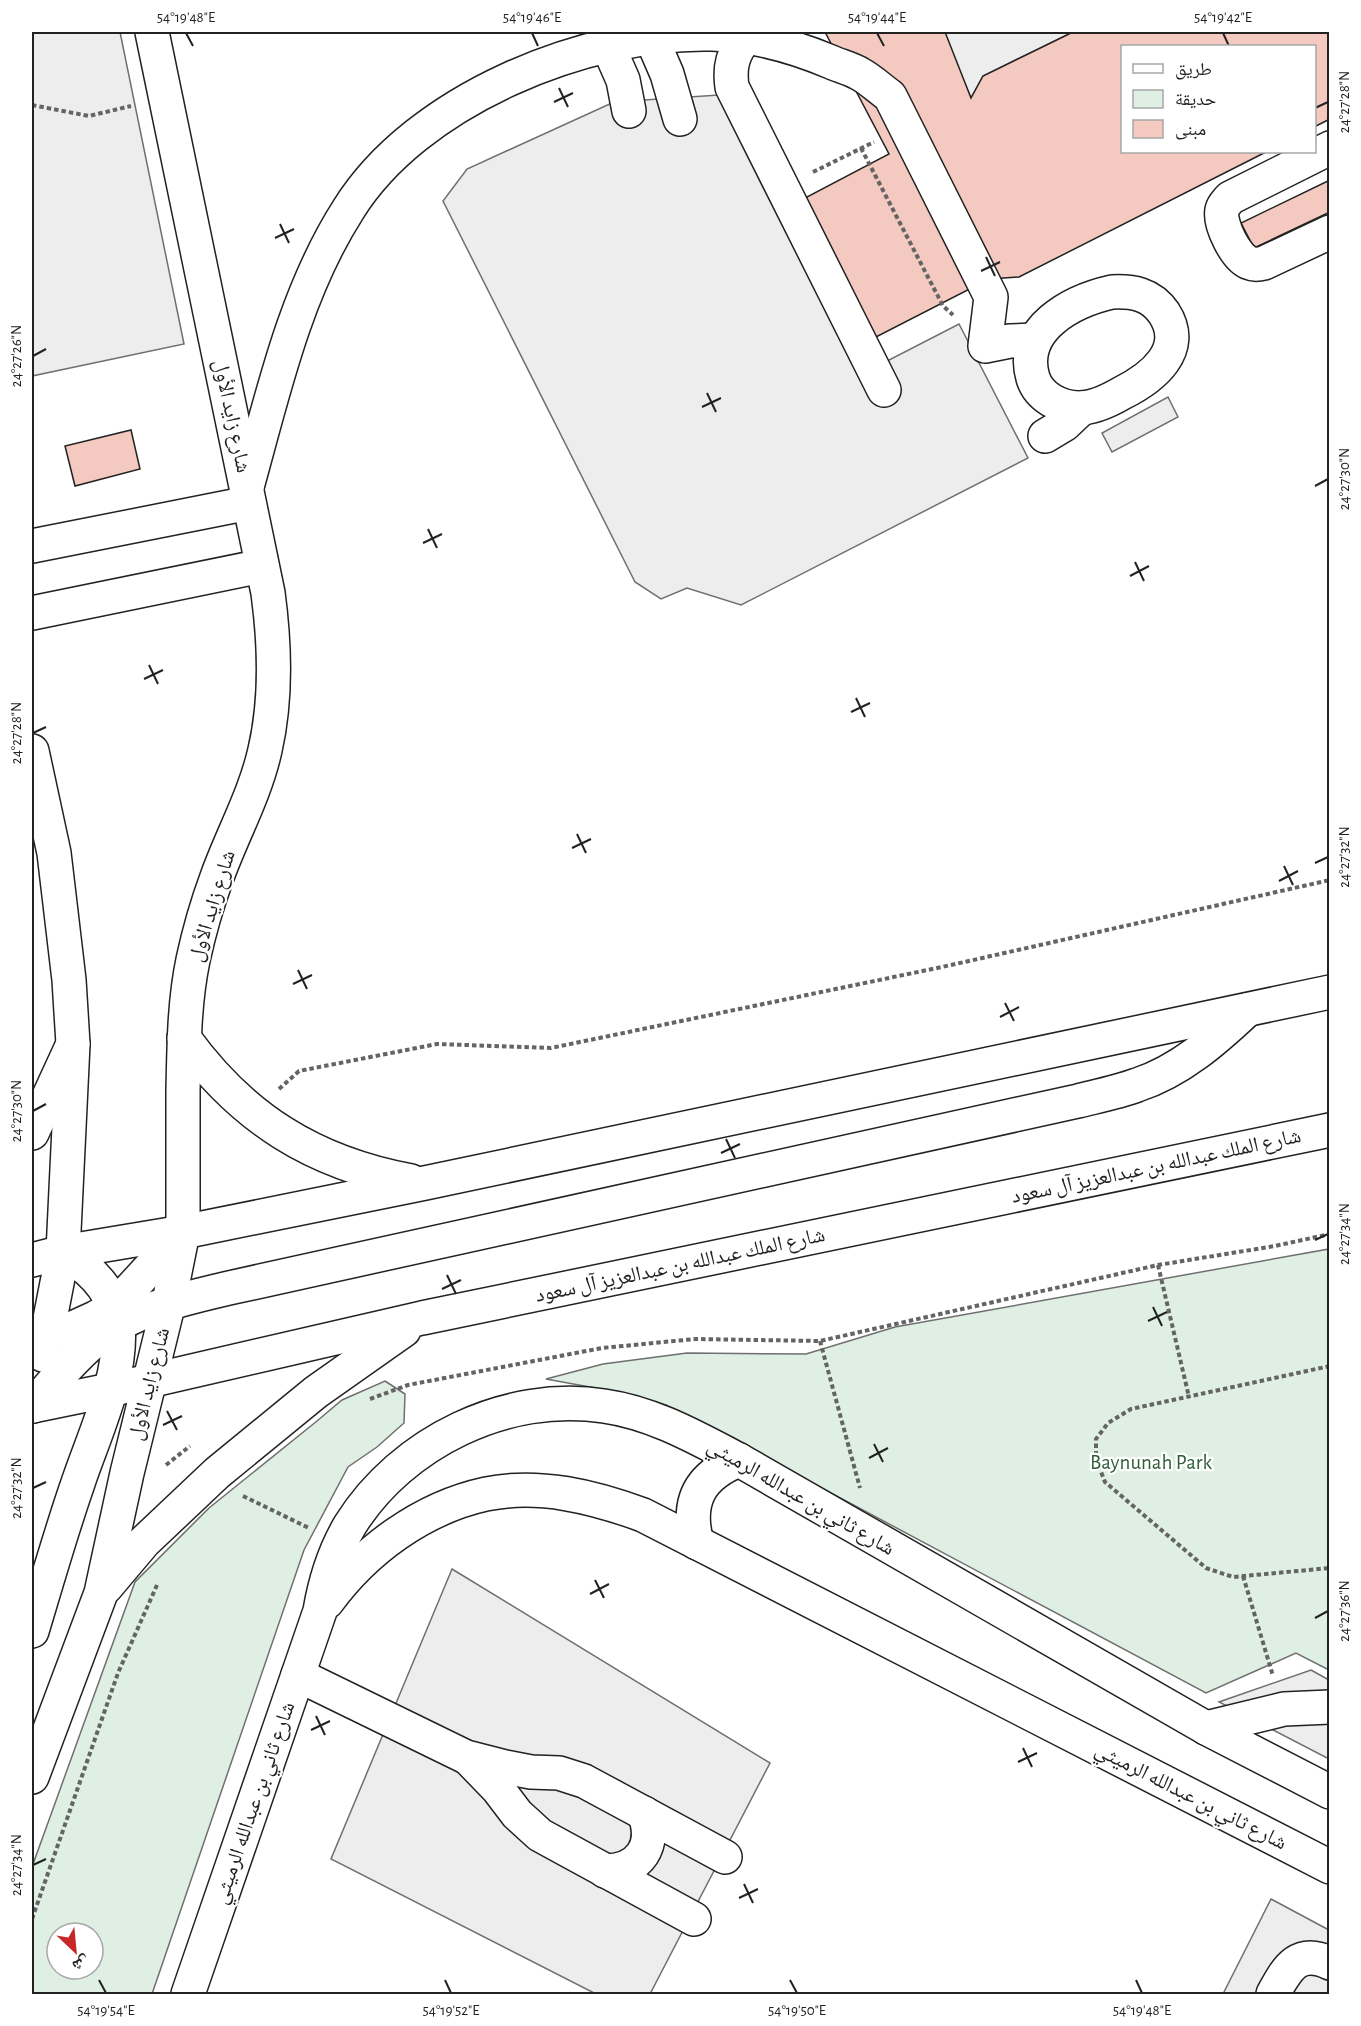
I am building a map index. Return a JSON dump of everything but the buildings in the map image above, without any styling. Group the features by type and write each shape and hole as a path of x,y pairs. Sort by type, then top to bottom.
{"main road":[{"name":"شارع زايد الأول","path":"32,1777 101,1593 169,1302 183,1232 184,1038 192,963 217,877 253,790 265,750 274,670 273,632 262,566 152,32"},
{"path":"32,546 248,495 278,372 311,283 330,240 348,208 370,179 395,152 453,108 515,77 545,65 608,46 651,37 682,34 746,37 807,52 860,74 890,96 991,297 986,346 1010,341 1035,340"},
{"path":"651,37 667,74 680,119"},
{"path":"746,37 737,48 732,60 730,74 732,87 884,390"},
{"path":"608,46 623,80 629,111"},
{"path":"1329,148 1230,198 1222,211 1221,219 1238,254 1249,263 1257,264 1264,263 1329,232"},
{"path":"1045,436 1065,424 1082,408 1118,395 1145,380 1160,368 1168,354 1171,341 1170,326 1155,302 1143,295 1129,292 1112,292 1094,296 1063,311 1041,330 1030,353 1030,368 1034,381 1042,393 1054,402 1068,407 1082,408"},
{"path":"32,613 262,566"},
{"path":"32,751 37,800 54,853 63,917 73,1044 63,1252 39,1339 32,1408"},
{"path":"32,1260 63,1252 183,1232 424,1183 1329,992"},
{"path":"39,1339 95,1318 116,1316 229,1287 1078,1101 1138,1085 1174,1068 1215,1040 1247,1010"},
{"path":"184,1038 205,1066 229,1091 293,1141 334,1160 379,1175 424,1183"},
{"path":"32,1134 73,1044"},
{"name":"شارع الملك عبدالله بن عبدالعزيز آل سعود","path":"32,1408 422,1318 1329,1130"},
{"path":"32,1408 72,1361 116,1316 183,1232"},
{"path":"32,1631 77,1484 110,1390 118,1348 116,1316 105,1290 94,1275 63,1252"},
{"path":"101,1593 144,1542 217,1473 316,1392 422,1318"},
{"name":"شارع ثاني بن عبدالله الرميثي","path":"188,1995 320,1611 331,1566 340,1544 375,1493 417,1454 465,1426 508,1411 541,1405 572,1403 603,1406 634,1412 663,1422 739,1460 1206,1728 1329,1792"},
{"path":"697,1543 692,1526 693,1509 698,1492 709,1477 723,1466 739,1460"},
{"name":"شارع ثاني بن عبدالله الرميثي","path":"320,1611 341,1583 364,1559 391,1537 421,1518 454,1504 487,1494 546,1491 611,1504 643,1515 1329,1867"},
{"path":"298,1675 466,1757 520,1770 559,1773 584,1781 725,1857"},
{"path":"1206,1728 1284,1709 1329,1707"},
{"path":"466,1757 498,1789 528,1826 554,1844 694,1919"},
{"path":"605,1871 626,1868 635,1863 643,1854 650,1834 644,1813"},
{"path":"1273,1995 1290,1965 1306,1958 1329,1963"}],"path":[{"path":"32,105 89,116 166,98"},
{"path":"783,187 905,126"},
{"path":"861,148 943,306"},
{"path":"279,1090 298,1071 437,1044 551,1048 992,956 1329,880"},
{"path":"408,1385 602,1348 695,1339 820,1341 1158,1265 1275,1246 1329,1234"},
{"path":"1158,1265 1189,1396"},
{"path":"820,1341 874,1538"},
{"path":"1329,1366 1131,1409 1108,1423 1096,1439 1096,1459 1105,1482 1206,1568 1233,1577 1329,1568"},
{"path":"242,1495 340,1544"},
{"path":"1243,1576 1284,1709"},
{"path":"32,1919 118,1673 157,1583"}],"green space":[{"name":"Baynunah Park","path":"1329,1249 1329,1670 1296,1653 1206,1693 666,1405 617,1392 546,1379 603,1364 687,1353 806,1354 895,1327"},
{"path":"385,1381 405,1394 404,1423 377,1447 348,1467 304,1550 152,1994 32,1994 32,1867 135,1582 209,1508 342,1400"}],"shaded area":[{"path":"32,32 120,32 184,344 32,376"},
{"path":"943,32 1073,32 983,76 971,98"},
{"path":"719,95 862,374 959,324 1028,458 741,605 687,588 661,599 635,582 443,201 467,169 614,102"},
{"path":"1168,397 1178,417 1112,452 1102,433"},
{"path":"452,1569 770,1763 650,1994 596,1994 331,1859"},
{"path":"1311,1670 1329,1680 1329,1759 1219,1702"},
{"path":"1271,1899 1329,1930 1329,1994 1223,1994"}]}
